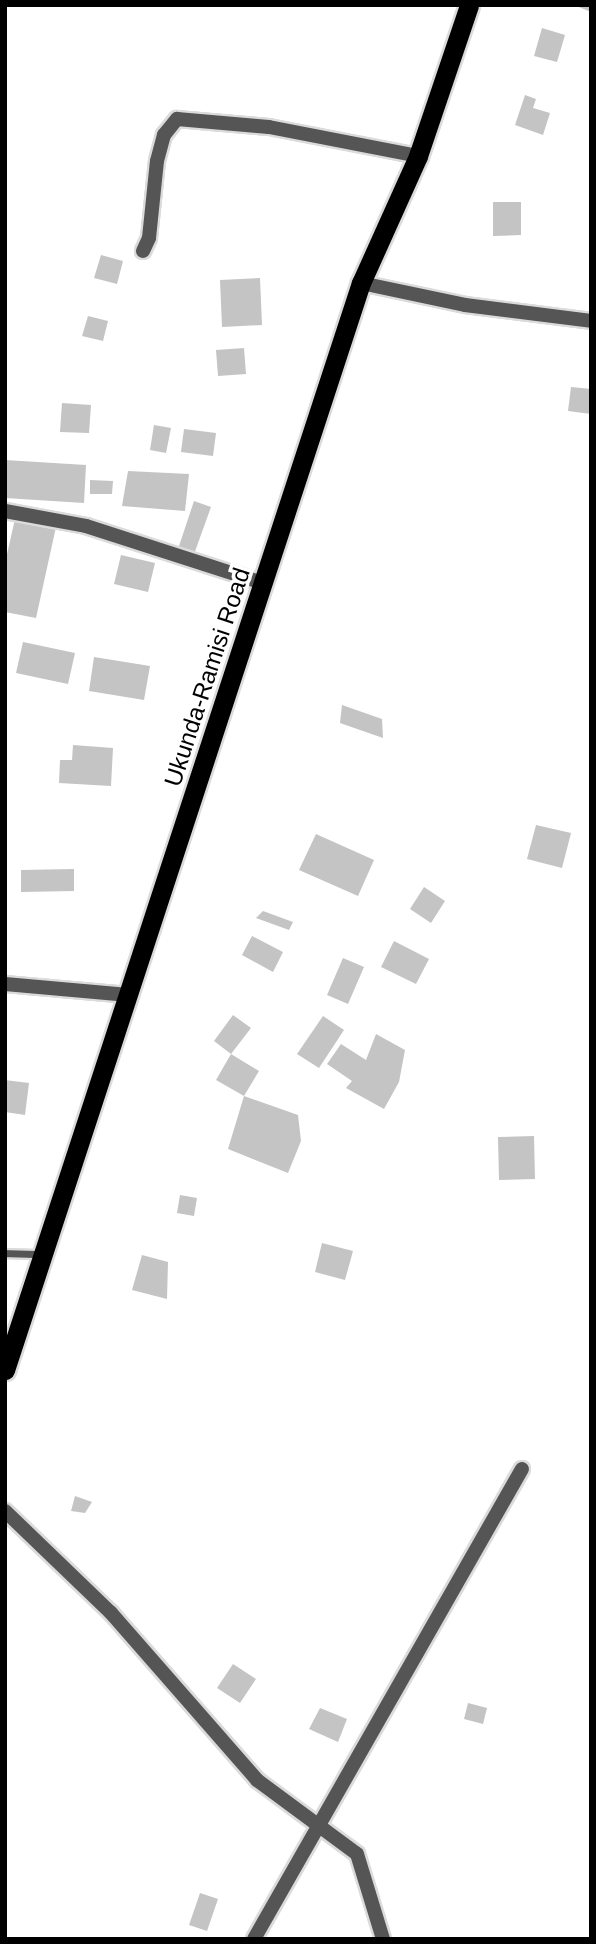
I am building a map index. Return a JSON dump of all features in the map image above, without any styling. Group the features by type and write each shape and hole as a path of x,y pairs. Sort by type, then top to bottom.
{"highway":[{"name":"Ukunda-Ramisi Road","path":"5,1370 361,283 418,156 468,5"}],"street":[{"path":"143,251 154,208 156,161 164,135 177,119 269,127 418,156"},
{"path":"361,283 465,305 591,321"},
{"path":"5,511 86,526 263,583"},
{"path":"5,984 129,995"},
{"path":"254,1939 323,1825 523,1468"},
{"path":"5,1511 111,1613 257,1780 323,1825 357,1854 383,1939"}],"lane":[{"path":"5,1252 41,1254"}],"building":[{"path":"574,5 591,5 591,12"},
{"path":"542,28 565,35 557,62 534,56"},
{"path":"525,95 536,99 533,108 550,113 543,135 515,125"},
{"path":"493,202 521,202 521,235 493,236"},
{"path":"101,255 123,261 117,284 94,278"},
{"path":"260,278 262,325 222,327 220,280"},
{"path":"88,316 108,321 103,341 82,336"},
{"path":"244,348 246,374 218,376 216,350"},
{"path":"571,387 591,389 591,414 568,411"},
{"path":"62,403 91,405 89,433 60,432"},
{"path":"154,425 171,428 166,453 150,450"},
{"path":"184,429 216,433 213,456 181,452"},
{"path":"5,460 86,465 84,503 5,498"},
{"path":"128,471 189,474 185,511 122,506"},
{"path":"90,480 113,481 112,494 90,494"},
{"path":"194,501 211,507 193,557 177,552"},
{"path":"15,519 56,527 36,618 5,612 5,563"},
{"path":"121,555 155,563 148,592 114,584"},
{"path":"23,642 75,653 68,684 16,673"},
{"path":"94,657 150,666 144,700 89,691"},
{"path":"342,705 382,719 383,738 340,723"},
{"path":"73,745 113,748 111,786 59,783 60,760 72,760"},
{"path":"536,825 571,833 562,868 527,859"},
{"path":"316,834 374,860 358,896 299,870"},
{"path":"74,869 74,891 21,892 21,870"},
{"path":"424,887 445,901 431,923 410,909"},
{"path":"263,911 293,922 289,930 256,918"},
{"path":"252,936 283,952 273,972 242,955"},
{"path":"394,941 429,959 416,984 381,967"},
{"path":"343,958 364,967 348,1004 327,995"},
{"path":"233,1015 251,1028 231,1054 214,1041"},
{"path":"323,1016 344,1030 319,1068 297,1054"},
{"path":"376,1034 405,1050 399,1082 384,1109 346,1088 352,1081 327,1064 341,1044 366,1060"},
{"path":"231,1054 259,1071 244,1096 216,1080"},
{"path":"5,1080 29,1083 25,1115 5,1112"},
{"path":"244,1096 298,1115 301,1141 288,1173 228,1149"},
{"path":"534,1136 535,1179 499,1180 498,1137"},
{"path":"180,1195 197,1198 194,1216 177,1213"},
{"path":"322,1243 353,1251 345,1280 315,1272"},
{"path":"142,1255 168,1262 167,1299 132,1290"},
{"path":"75,1496 92,1502 85,1513 71,1511"},
{"path":"233,1664 256,1679 240,1703 217,1688"},
{"path":"468,1703 487,1708 483,1724 464,1719"},
{"path":"320,1708 347,1719 338,1742 309,1729"},
{"path":"200,1893 218,1899 207,1931 189,1925"}]}
